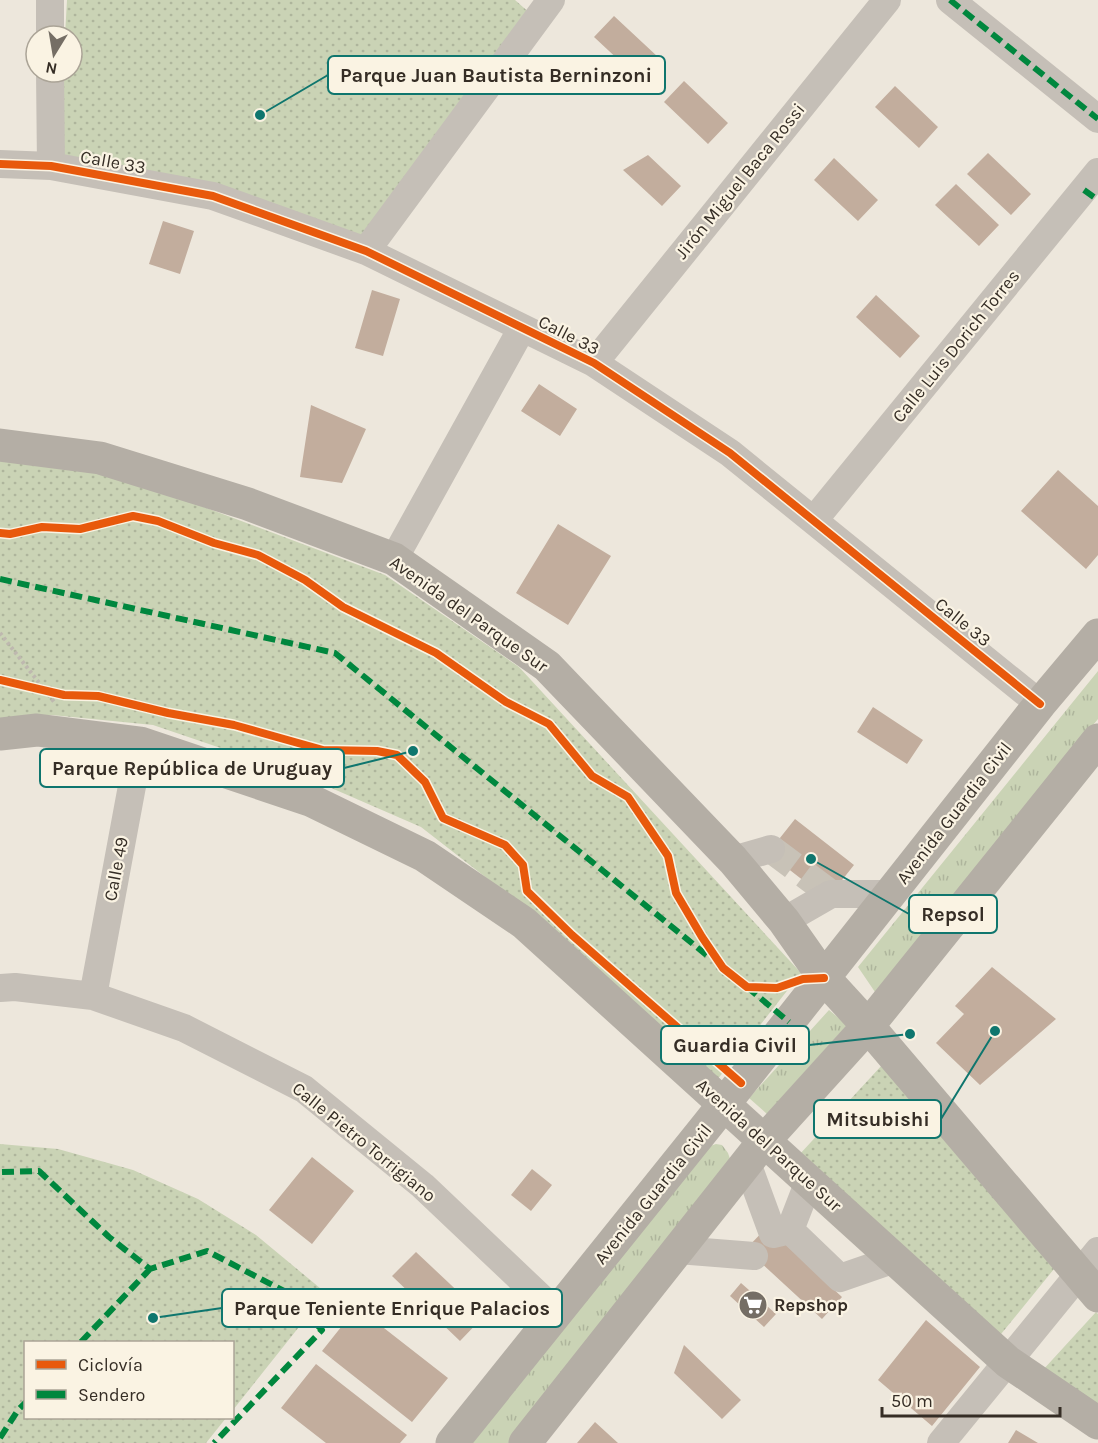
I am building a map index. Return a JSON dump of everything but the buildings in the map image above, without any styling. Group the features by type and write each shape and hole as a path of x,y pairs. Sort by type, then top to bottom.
{"main road":[{"name":"Avenida del Parque Sur","path":"0,445 100,458 248,504 394,559 547,666 733,860 784,921 824,978 868,1026"},
{"name":"Avenida Guardia Civil","path":"452,1443 558,1314 1040,704 1098,635"},
{"name":"Avenida del Parque Sur","path":"0,734 37,730 140,743 310,800 425,856 524,923 702,1082 724,1104 756,1152 809,1181 1008,1362 1098,1423"},
{"path":"525,1443 756,1152 868,1026 1098,740"},
{"path":"868,1026 1092,1274"}],"street":[{"path":"50,0 50,24"},
{"name":"Jirón Miguel Baca Rossi","path":"594,363 887,0"},
{"path":"950,0 1098,119"},
{"path":"366,251 541,4"},
{"path":"50,84 51,166"},
{"name":"Calle 33","path":"0,164 51,166 213,196 366,251 594,363 730,453 1040,704"},
{"name":"Calle Luis Dorich Torres","path":"814,520 1093,187"},
{"path":"394,559 522,328"},
{"name":"Calle 49","path":"93,996 140,743"},
{"path":"733,860 771,849"},
{"path":"784,921 831,894 890,894"},
{"name":"Calle Pietro Torrigiano","path":"0,988 15,987 93,996 184,1028 304,1089 423,1186 558,1314"},
{"path":"756,1152 782,1232 840,1278 895,1259"},
{"path":"782,1232 809,1181"},
{"path":"678,1250 754,1256"},
{"path":"941,1443 1008,1362 1092,1274"}],"path":[{"path":"0,633 79,735"},
{"path":"34,688 55,693"}],"green space":[{"path":"67,0 515,0 532,15 365,243 60,158 63,84 84,84 84,24 66,24"},
{"path":"0,461 116,474 385,575 519,667 801,973 717,1080 516,901 421,827 306,777 153,725 52,715 0,720"},
{"path":"1098,671 1098,719 875,992 858,967"},
{"path":"829,1010 847,1025 767,1114 749,1098"},
{"path":"883,1064 1054,1269 997,1339 799,1155"},
{"path":"0,1144 58,1149 133,1170 198,1199 256,1235 326,1293 234,1409 234,1341 24,1341 24,1419 225,1419 206,1443 0,1443"},
{"path":"722,1145 731,1162 509,1443 467,1443 707,1147"},
{"path":"1096,1312 1098,1314 1098,1410 1042,1371"}],"tunnel":[{"path":"771,849 831,894"}],"marked path":[{"path":"950,0 1098,119"},
{"path":"1084,190 1098,200"},
{"path":"0,579 335,653 709,957"},
{"path":"747,987 789,1022"},
{"path":"2,1172 39,1171 109,1237 150,1269 207,1251 284,1291 322,1330 214,1443"},
{"path":"82,1341 150,1269"},
{"path":"0,1438 24,1404"}],"cycle path":[{"path":"0,164 51,166 213,196 366,251 594,363 730,453 1040,704"},
{"path":"0,533 10,534 42,527 80,529 133,516 158,521 214,543 258,555 305,580 343,607 436,653 506,702 549,724 592,776 628,797 668,856 676,893 702,937 723,968 747,987 777,988 803,979 824,978"},
{"path":"0,680 64,695 98,696 168,713 234,725 323,750 377,751 397,755 425,782 443,818 505,845 523,865 527,891 572,935 741,1083"}],"place":[{"name":"Parque Juan Bautista Berninzoni","path":"260,115"},
{"name":"Parque República de Uruguay","path":"413,751"},
{"name":"Repsol","path":"811,859"},
{"name":"Mitsubishi","path":"995,1031"},
{"name":"Guardia Civil","path":"910,1034"},
{"name":"Repshop","path":"753,1305"},
{"name":"Parque Teniente Enrique Palacios","path":"153,1318"}]}
